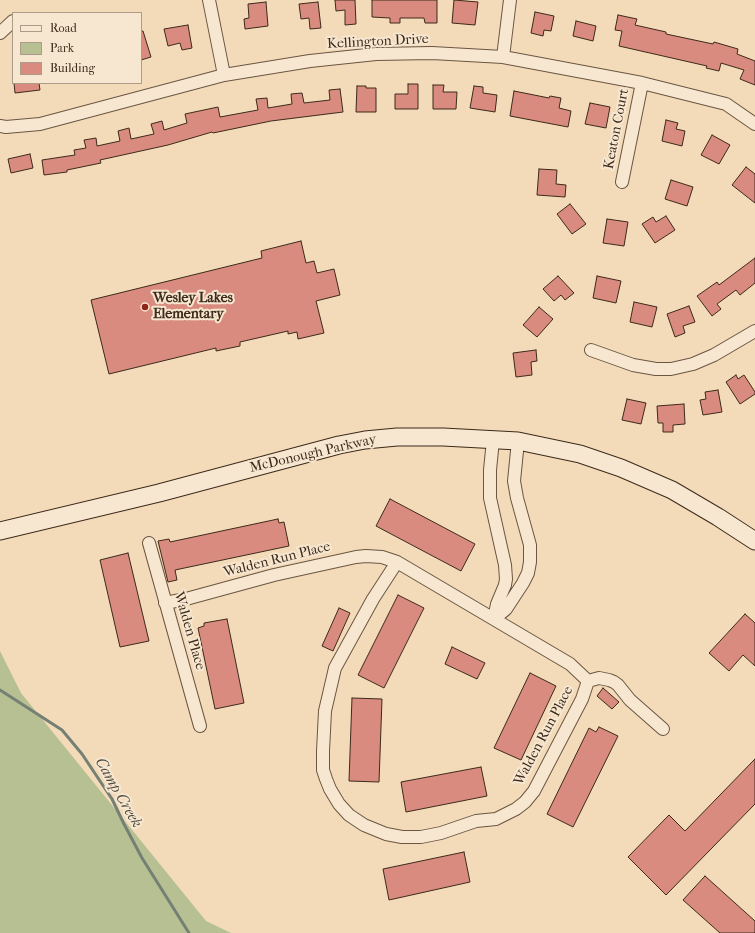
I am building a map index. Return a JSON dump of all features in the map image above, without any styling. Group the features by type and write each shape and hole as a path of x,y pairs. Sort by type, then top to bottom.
{"street":[{"path":"209,0 224,75"},
{"path":"503,57 510,0"},
{"path":"0,33 12,22"},
{"name":"Kellington Drive","path":"0,126 6,127 40,124 224,75 310,61 376,54 432,53 503,57 642,83 726,104 755,124"},
{"name":"Keaton Court","path":"622,182 642,83"},
{"path":"591,350 633,365 656,369 671,369 693,364 714,355 755,331"},
{"name":"McDonough Parkway","path":"0,531 159,493 313,452 365,440 397,437 426,437 518,441 580,454 621,468 672,490 755,541"},
{"path":"493,440 489,491 491,506 505,565 506,579 497,604 494,619"},
{"path":"494,619 506,609 528,573 531,553 514,481 518,441"},
{"name":"Walden Place","path":"149,543 200,726"},
{"name":"Walden Run Place","path":"165,602 186,599 274,576 356,557 377,556 397,562 570,664 588,681 582,699 534,791 516,809 496,819 476,821 441,833 421,837 402,837 386,834 374,830 357,821 339,804 330,789 324,774 322,742 325,711 335,668 373,599 397,562"},
{"path":"504,587 517,592"},
{"path":"588,681 599,678 614,682 630,700 663,729"}],"green space":[{"path":"0,651 21,693 206,921 231,933 0,933"}],"building":[{"path":"335,0 355,0 356,24 345,25 345,10 336,11"},
{"path":"372,0 437,0 437,23 425,23 424,18 400,18 400,23 390,23 390,18 372,17"},
{"path":"454,0 478,2 475,25 452,23"},
{"path":"266,2 268,26 245,29 244,19 249,18 248,4"},
{"path":"318,2 321,28 310,29 309,18 301,19 299,4"},
{"path":"535,12 554,16 551,31 544,30 543,36 531,33"},
{"path":"618,15 637,19 635,25 666,32 666,34 713,44 714,42 738,49 737,54 755,61 755,85 740,79 744,70 721,63 719,71 706,68 707,66 619,46 622,31 615,30"},
{"path":"576,21 596,26 593,41 573,36"},
{"path":"188,25 192,48 182,50 180,43 168,46 164,29"},
{"path":"142,31 143,31 151,57 142,60"},
{"path":"14,84 39,84 40,90 15,93"},
{"path":"408,84 418,84 418,109 395,109 395,94 408,94"},
{"path":"433,85 444,85 443,92 457,92 456,109 433,109"},
{"path":"357,86 376,88 376,112 356,112"},
{"path":"474,86 483,87 483,93 497,95 495,112 470,108"},
{"path":"340,89 343,112 271,121 212,132 168,145 100,160 101,163 67,170 67,172 44,175 42,160 75,155 74,150 86,148 84,140 96,138 97,146 120,141 118,131 129,128 131,139 154,134 151,124 162,121 164,130 187,123 185,114 218,107 220,117 258,110 256,99 267,98 268,108 292,104 291,94 302,93 304,103 330,100 329,90"},
{"path":"514,91 549,98 550,96 561,98 559,108 571,111 568,127 510,116"},
{"path":"590,103 610,107 606,128 585,124"},
{"path":"666,120 678,123 676,129 685,131 682,146 662,141"},
{"path":"712,135 730,145 719,164 701,155"},
{"path":"30,154 33,168 11,173 8,159"},
{"path":"746,167 755,174 755,203 732,185"},
{"path":"539,169 557,170 556,184 566,185 565,197 537,195"},
{"path":"671,180 693,187 687,206 665,199"},
{"path":"570,204 586,224 572,234 557,214"},
{"path":"666,216 675,230 655,243 642,224 653,217 656,222"},
{"path":"607,219 628,222 624,246 603,243"},
{"name":"Wesley Lakes Elementary","path":"301,241 306,263 314,261 317,273 334,269 340,295 316,301 324,333 298,339 297,332 288,334 288,331 240,342 240,346 216,351 216,348 109,374 91,300 262,258 261,251"},
{"path":"755,258 755,283 740,295 736,290 717,304 721,309 712,316 697,296 717,282 719,285"},
{"path":"558,276 574,293 565,300 561,295 554,301 543,289"},
{"path":"597,276 621,281 616,303 593,298"},
{"path":"634,302 657,307 652,327 630,322"},
{"path":"689,306 695,322 683,326 685,333 675,337 667,314"},
{"path":"539,307 553,319 537,337 523,325"},
{"path":"536,350 537,361 531,362 532,375 516,377 513,353"},
{"path":"736,375 738,379 744,375 755,392 755,394 740,404 726,382"},
{"path":"718,390 722,412 703,415 700,400 706,399 705,392"},
{"path":"627,399 646,403 641,424 622,420"},
{"path":"684,404 685,424 673,425 673,432 663,432 663,423 658,423 657,406"},
{"path":"390,499 475,544 461,571 376,526"},
{"path":"278,519 279,523 284,522 289,546 175,570 177,580 168,582 158,541 169,539 170,542"},
{"path":"128,553 149,641 120,647 100,560"},
{"path":"398,595 424,608 384,688 358,675"},
{"path":"339,608 350,613 333,651 322,646"},
{"path":"745,614 755,623 755,666 743,655 729,671 709,653"},
{"path":"227,619 244,703 215,709 198,628 204,626 204,623"},
{"path":"452,647 485,663 477,679 445,664"},
{"path":"530,673 556,686 521,760 494,748"},
{"path":"603,688 619,702 612,709 597,696"},
{"path":"352,698 382,699 379,782 349,781"},
{"path":"599,727 618,736 573,827 547,814 589,728 596,732"},
{"path":"755,759 755,804 666,895 628,857 669,815 685,831"},
{"path":"481,767 487,796 406,812 401,782"},
{"path":"464,852 470,882 389,900 383,869"},
{"path":"705,876 755,921 755,933 720,933 683,900"}],"waterway":[{"name":"Camp Creek","path":"0,690 62,730 82,754 112,799 142,858 189,933"}],"place":[{"name":"Wesley Lakes Elementary","path":"145,307"}]}
